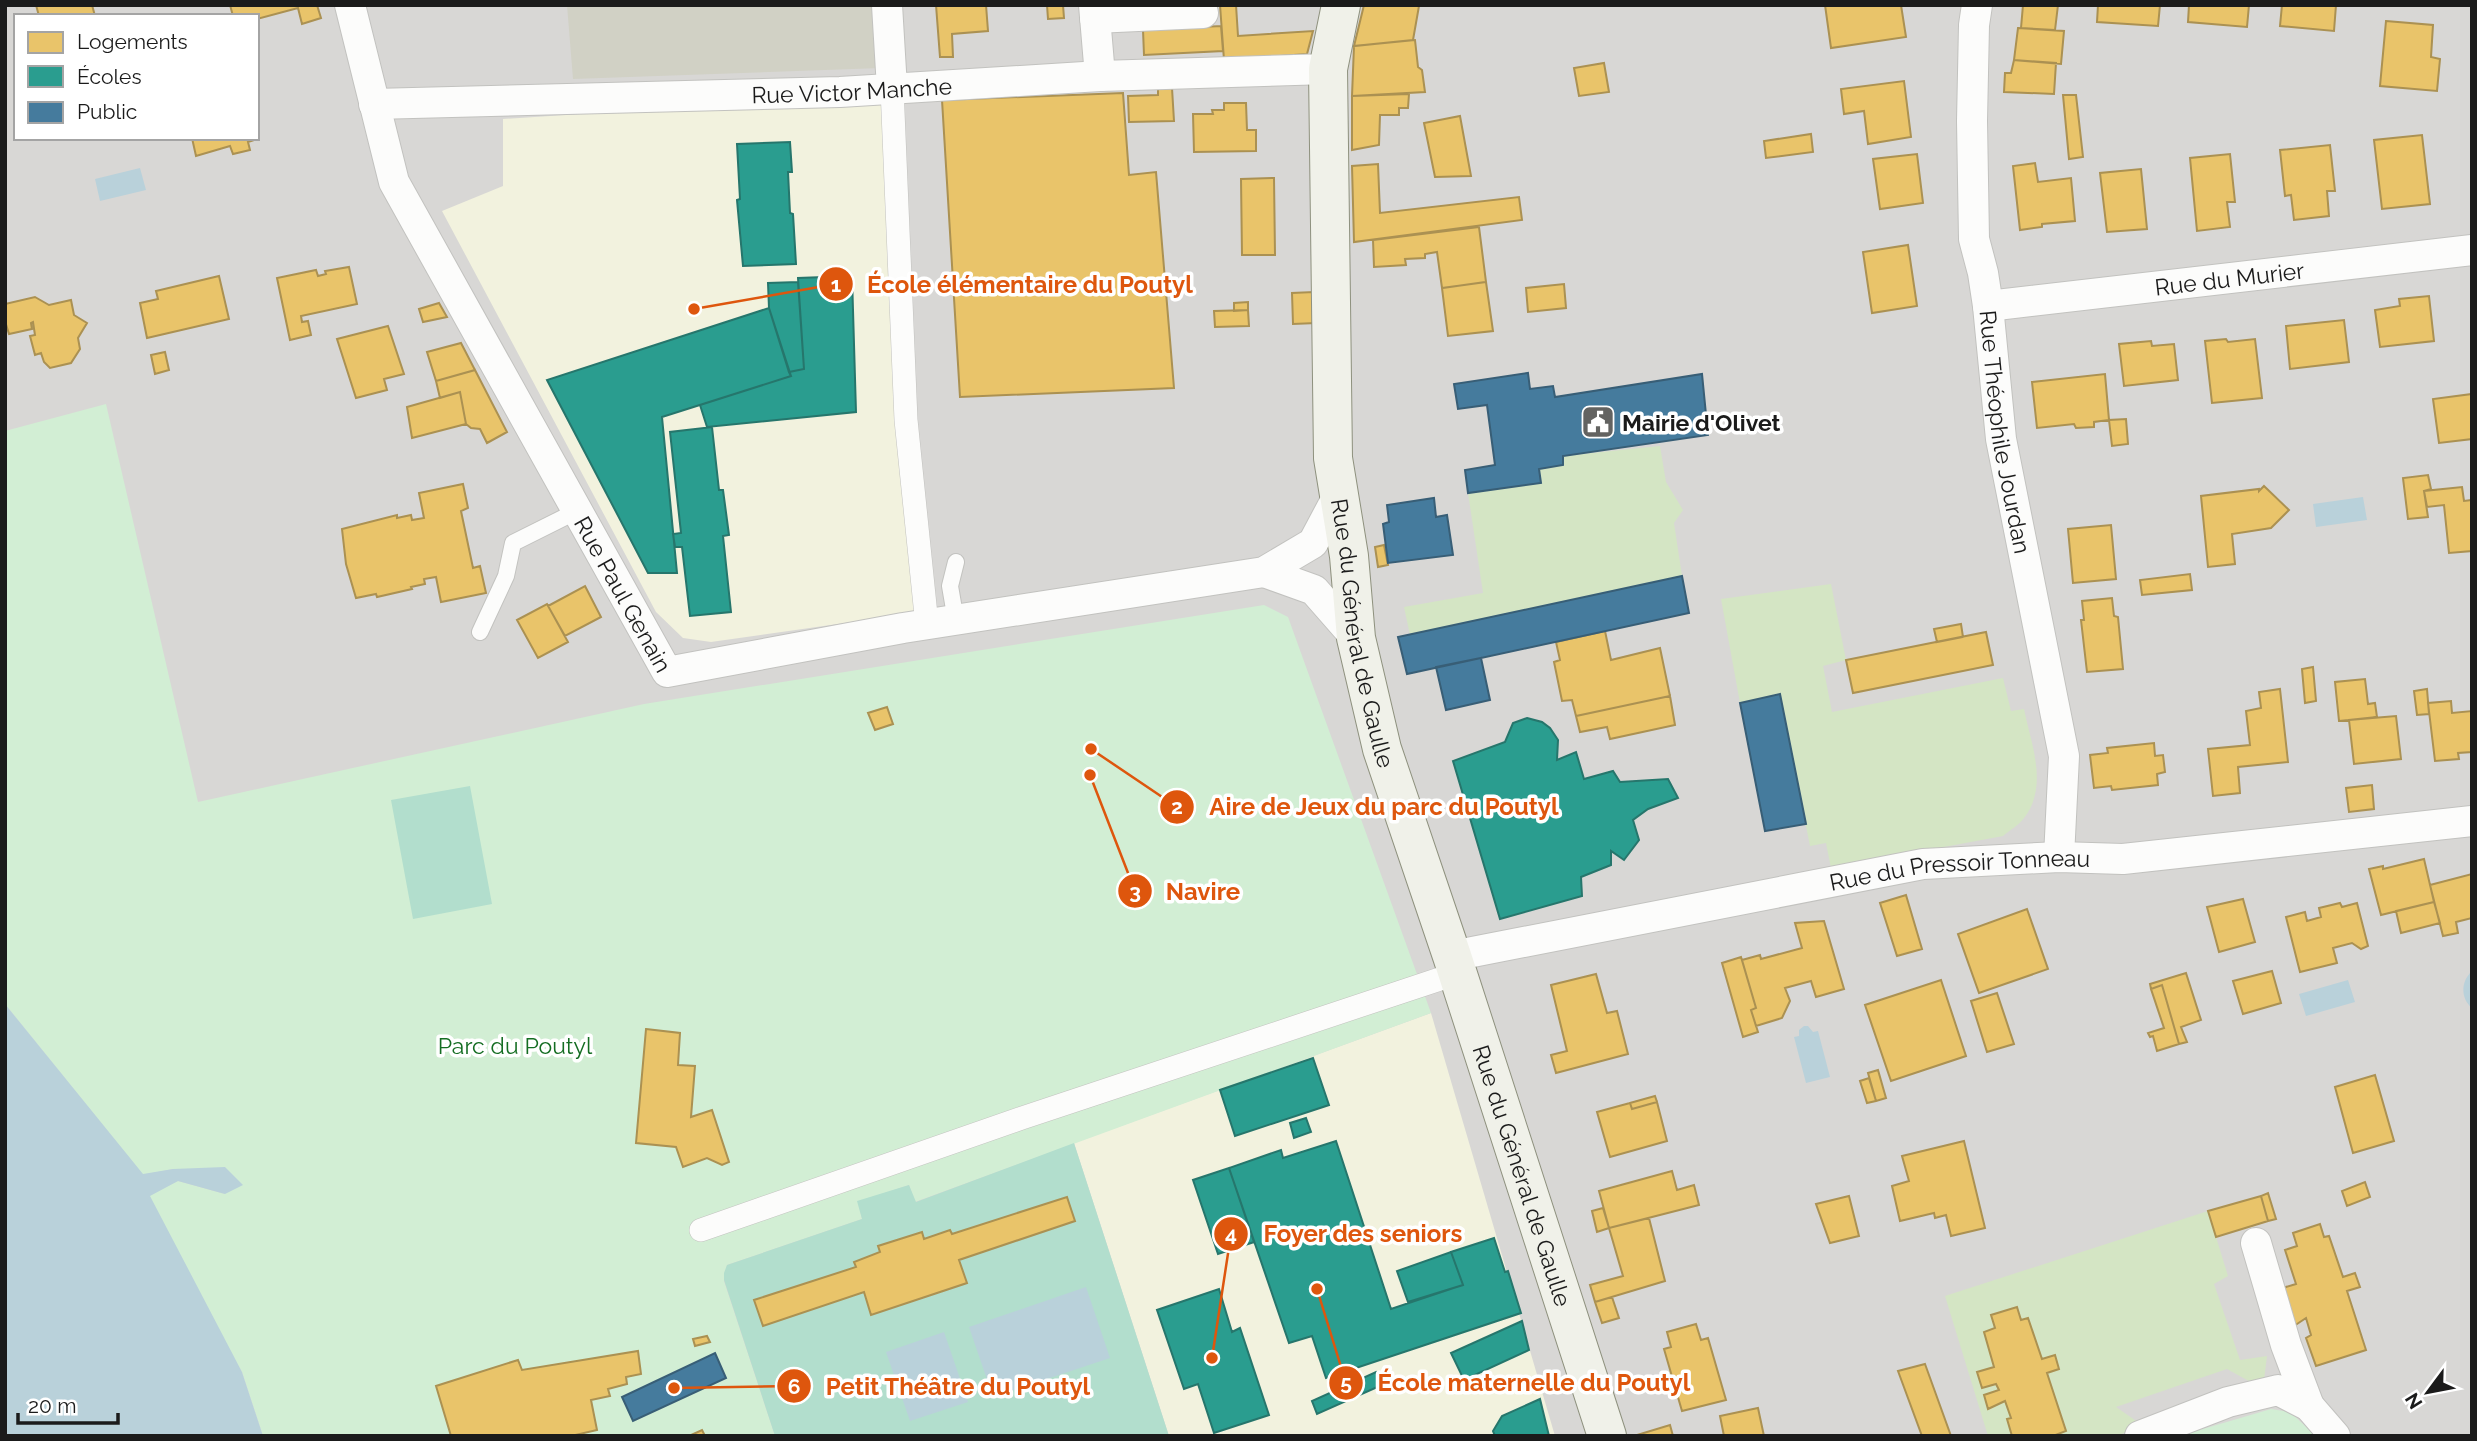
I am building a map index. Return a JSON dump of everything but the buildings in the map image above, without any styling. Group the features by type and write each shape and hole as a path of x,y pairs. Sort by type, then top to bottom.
{"main road":[{"name":"Rue du Général de Gaulle","path":"1342,5 1328,69 1333,458 1349,556 1356,638 1382,749 1455,964 1607,1436"}],"street":[{"name":"Rue Paul Genain","path":"350,5 394,182 667,672 942,623 1264,572 1313,543 1338,496"},
{"path":"887,5 906,420 942,623"},
{"name":"Rue Théophile Jourdan","path":"1977,5 1974,25 1972,121 1975,239 1988,306 2001,439 2064,756 2059,857"},
{"path":"1100,76 1094,12 1203,13"},
{"name":"Rue Victor Manche","path":"374,104 840,92 1100,76 1328,69"},
{"name":"Rue du Murier","path":"1988,306 2472,250"},
{"name":"Rue Paul Genain","path":"1264,572 1314,590 1356,638"},
{"name":"Rue du Pressoir Tonneau","path":"1455,964 1923,864 2059,857 2123,859 2472,821"},
{"path":"701,1230 1455,964"},
{"path":"2256,1243 2286,1345 2309,1406 2335,1436"},
{"path":"2140,1436 2228,1402 2278,1390 2309,1406"}],"lane":[{"path":"480,632 506,576 513,543 577,511"},
{"path":"942,623 956,562"}],"shaded area":[{"path":"5,5 2472,5 2472,1436 263,1436 242,1372 143,1175 5,1004"},
{"path":"567,5 877,5 881,68 573,79"},
{"path":"887,94 915,613 711,642 683,638 656,612 442,211 503,186 503,119"},
{"path":"1431,1013 1555,1436 1169,1436 1074,1143"}],"green space":[{"name":"Parc du Poutyl","path":"106,404 198,802 644,704 1264,605 1288,617 1431,1013 915,1202 909,1185 858,1202 862,1219 727,1265 724,1281 775,1436 263,1436 242,1372 188,1278 149,1195 178,1181 225,1194 173,1169 143,1175 5,1004 5,431"},
{"path":"1660,446 1666,482 1683,510 1674,523 1682,576 1410,635 1404,607 1483,593 1468,493 1541,483 1539,469 1563,465 1563,456"},
{"path":"1831,584 1846,660 1823,666 1832,712 2003,678 2011,711 2024,709 2034,750 2037,779 2031,806 2022,821 2003,836 1831,868 1826,843 1810,846 1780,695 1740,703 1721,599"},
{"path":"470,786 492,904 413,919 391,800"},
{"path":"1074,1143 1169,1436 775,1436 724,1280 727,1265 862,1219 857,1201 909,1185 916,1202"},
{"path":"2208,1211 2228,1276 2214,1284 2240,1360 2267,1356 2264,1380 2258,1386 2227,1369 2116,1407 2145,1427 2114,1436 1988,1436 1945,1296"},
{"path":"2271,1409 2290,1412 2316,1436 2179,1436"}],"water":[{"path":"140,168 146,190 100,201 95,179"},
{"path":"2363,497 2367,520 2316,527 2313,504"},
{"path":"2472,971 2472,1008 2465,999 2463,990"},
{"path":"2348,980 2355,1002 2306,1016 2299,994"},
{"path":"5,1004 143,1174 173,1169 225,1167 243,1185 225,1194 178,1181 150,1196 242,1372 263,1436 5,1436"},
{"path":"1808,1026 1813,1032 1818,1031 1830,1077 1806,1083 1794,1037 1799,1036 1799,1030"},
{"path":"1086,1287 1110,1358 993,1397 969,1327"},
{"path":"944,1332 968,1402 910,1421 886,1352"}],"place":[{"name":"École élémentaire du Poutyl","path":"694,309"},
{"name":"Mairie d'Olivet","path":"1598,422"},
{"name":"Aire de Jeux du parc du Poutyl","path":"1091,749"},
{"name":"Navire","path":"1090,775"},
{"name":"École maternelle du Poutyl","path":"1317,1289"},
{"name":"Foyer des seniors","path":"1212,1358"},
{"name":"Petit Théâtre du Poutyl","path":"674,1388"}]}
